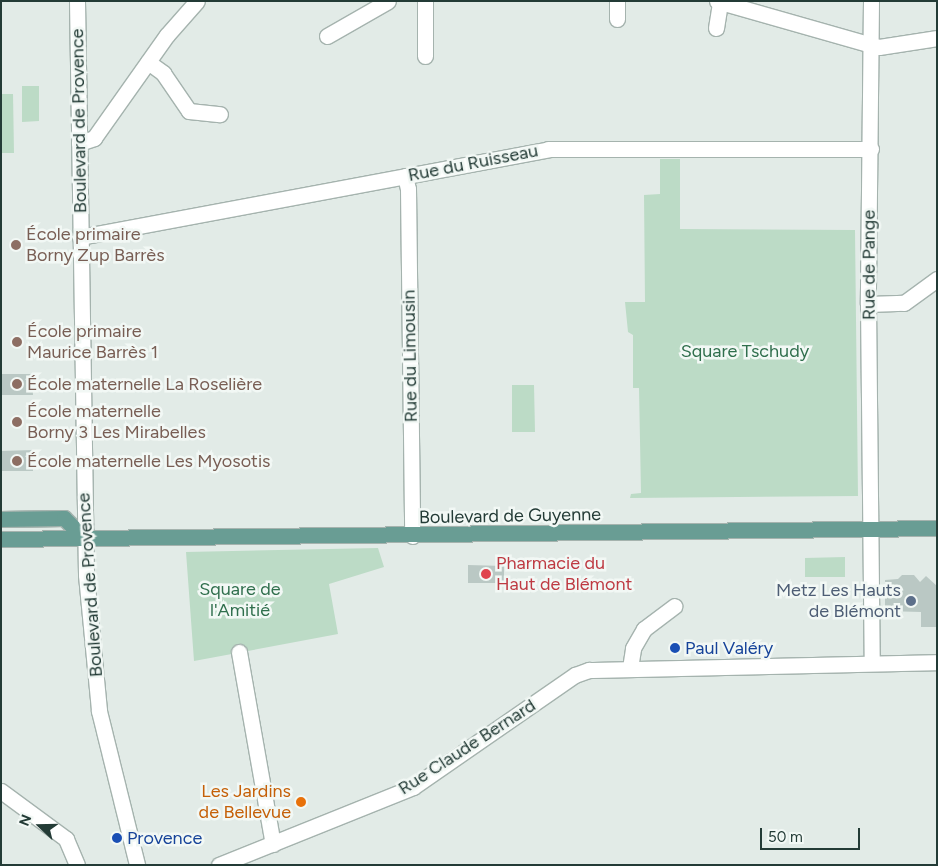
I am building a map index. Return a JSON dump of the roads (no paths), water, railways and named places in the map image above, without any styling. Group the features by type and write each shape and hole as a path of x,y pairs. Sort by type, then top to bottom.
{"main road":[{"path":"1,519 64,518 84,538"},
{"name":"Boulevard de Guyenne","path":"1,539 412,536 937,528"}],"street":[{"name":"Boulevard de Provence","path":"77,1 84,538 99,711 137,865"},
{"path":"80,143 94,138 148,62 197,1"},
{"path":"327,36 388,1"},
{"path":"425,1 425,56"},
{"path":"617,1 617,19"},
{"name":"Rue de Pange","path":"871,1 868,304 871,529"},
{"path":"716,28 718,2 765,7 872,45 886,46 937,38"},
{"path":"148,62 163,73 189,111 220,114"},
{"name":"Rue du Ruisseau","path":"80,237 548,149 871,148"},
{"name":"Rue du Limousin","path":"405,176 408,189 412,536"},
{"path":"868,304 904,303 937,279"},
{"path":"871,529 872,663"},
{"path":"630,668 633,648 644,629 674,606"},
{"path":"239,652 273,844"},
{"name":"Rue Claude Bernard","path":"218,865 413,787 582,672 630,668 937,662"},
{"path":"1,791 66,839 77,865"}],"place":[{"name":"École primaire Borny Zup Barrès","path":"16,245"},
{"name":"École primaire Maurice Barrès 1","path":"17,342"},
{"name":"École maternelle La Roselière","path":"17,384"},
{"name":"École maternelle Borny 3 Les Mirabelles","path":"17,422"},
{"name":"École maternelle Les Myosotis","path":"17,461"},
{"name":"Pharmacie du Haut de Blémont","path":"486,574"},
{"name":"Metz Les Hauts de Blémont","path":"911,601"},
{"name":"Paul Valéry","path":"675,648"},
{"name":"Les Jardins de Bellevue","path":"301,802"},
{"name":"Provence","path":"117,838"}],"park label":[{"name":"Square Tschudy","path":"745,351"},
{"name":"Square de l'Amitié","path":"240,600"}]}
